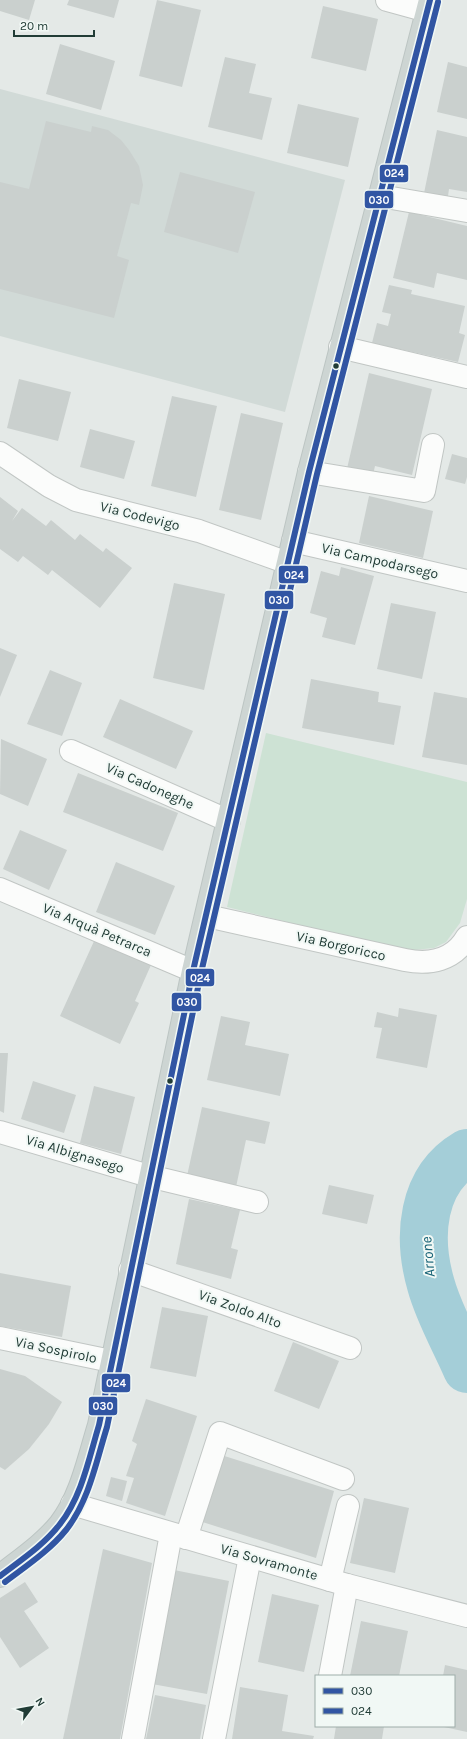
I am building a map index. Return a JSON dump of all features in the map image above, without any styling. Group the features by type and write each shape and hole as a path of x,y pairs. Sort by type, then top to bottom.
{"main road":[{"path":"0,1576 33,1549 60,1524 72,1504 86,1467 98,1425 193,971 309,472 429,5"}],"street":[{"path":"387,0 429,5"},
{"path":"380,196 467,211"},
{"path":"340,347 467,377"},
{"path":"309,472 424,491 433,445"},
{"name":"Via Codevigo","path":"0,453 49,486 76,500 199,531 288,563"},
{"name":"Via Campodarsego","path":"293,541 467,582"},
{"name":"Via Cadoneghe","path":"71,751 229,821"},
{"name":"Via Arquà Petrarca","path":"0,889 193,971"},
{"name":"Via Borgoricco","path":"207,916 423,963 438,960 452,954 467,937"},
{"name":"Via Albignasego","path":"0,1132 149,1176 257,1202"},
{"name":"Via Zoldo Alto","path":"130,1270 350,1348"},
{"name":"Via Sospirolo","path":"0,1338 112,1361"},
{"path":"133,1739 178,1536 220,1433 343,1479"},
{"name":"Via Sovramonte","path":"72,1504 338,1582 467,1616"},
{"path":"330,1675 338,1582 348,1506"},
{"path":"214,1739 250,1557"}],"shaded area":[{"path":"0,89 345,180 285,412 0,336"}],"green space":[{"path":"266,733 467,782 467,899 460,923 446,942 434,948 403,951 227,907"}],"building":[{"path":"0,0 35,0 29,20 0,11"},
{"path":"69,0 119,0 114,18 67,5"},
{"path":"157,0 201,10 182,87 139,76"},
{"path":"323,6 378,19 366,71 311,58"},
{"path":"60,44 115,61 101,110 46,94"},
{"path":"225,57 256,64 249,93 272,98 262,140 208,127"},
{"path":"448,62 467,67 467,119 437,112"},
{"path":"298,104 359,118 348,167 287,153"},
{"path":"46,121 91,132 92,126 108,130 121,140 139,166 143,185 139,205 131,203 117,256 129,260 114,318 0,289 0,182 29,189"},
{"path":"437,130 467,137 467,192 449,189 447,203 423,198"},
{"path":"180,172 255,192 238,253 164,232"},
{"path":"409,212 467,226 467,280 437,273 434,288 393,278"},
{"path":"389,285 412,290 411,294 465,306 459,333 465,335 458,362 372,343 377,323 388,326 391,314 382,312"},
{"path":"369,373 432,389 412,475 375,466 372,479 346,473"},
{"path":"19,379 71,392 58,441 7,428"},
{"path":"172,396 217,406 196,497 151,486"},
{"path":"241,413 283,423 261,520 219,510"},
{"path":"90,429 135,441 124,479 80,467"},
{"path":"452,454 467,458 467,477 465,484 445,479"},
{"path":"369,496 433,511 423,558 359,543"},
{"path":"0,497 18,511 12,521 22,508 46,526 51,520 75,540 80,534 103,552 106,548 132,568 100,608 52,570 48,575 23,556 18,562 0,549"},
{"path":"341,567 374,576 355,645 322,637 327,618 310,613 321,571 339,576"},
{"path":"174,583 225,594 204,690 153,678"},
{"path":"391,603 436,612 422,679 377,669"},
{"path":"0,648 17,655 0,697"},
{"path":"50,670 82,683 62,736 27,724"},
{"path":"311,679 379,692 378,702 401,706 394,745 302,728"},
{"path":"434,692 467,698 467,765 422,757"},
{"path":"120,699 193,731 176,769 103,737"},
{"path":"1,739 47,759 28,806 0,794"},
{"path":"78,773 178,813 163,851 63,812"},
{"path":"20,830 67,850 49,890 3,869"},
{"path":"116,862 175,886 155,935 96,912"},
{"path":"95,939 151,965 135,1001 139,1003 120,1044 60,1016"},
{"path":"399,1008 437,1015 427,1068 376,1058 382,1028 374,1027 377,1012 398,1017"},
{"path":"221,1016 250,1022 245,1045 289,1054 280,1096 207,1080"},
{"path":"0,1053 8,1053 4,1113 0,1111"},
{"path":"33,1081 76,1095 64,1133 21,1119"},
{"path":"94,1086 135,1097 121,1154 80,1143"},
{"path":"202,1107 270,1122 265,1144 246,1140 236,1187 187,1176"},
{"path":"329,1185 374,1195 367,1224 322,1214"},
{"path":"189,1199 240,1210 231,1248 238,1250 231,1279 176,1264"},
{"path":"0,1273 71,1286 62,1337 0,1326"},
{"path":"162,1307 208,1316 196,1377 150,1368"},
{"path":"293,1342 339,1361 319,1409 274,1391"},
{"path":"0,1369 25,1376 62,1402 49,1424 29,1449 5,1470 0,1467"},
{"path":"146,1399 197,1416 165,1516 126,1503 134,1478 126,1476 137,1444 132,1441"},
{"path":"215,1453 334,1491 316,1558 193,1519"},
{"path":"111,1477 127,1481 122,1501 106,1496"},
{"path":"364,1498 409,1508 395,1573 350,1563"},
{"path":"103,1549 152,1563 120,1739 63,1739"},
{"path":"174,1570 229,1581 207,1694 152,1684"},
{"path":"25,1582 38,1602 24,1611 49,1648 20,1668 0,1637 0,1598"},
{"path":"272,1594 319,1605 304,1672 258,1662"},
{"path":"361,1621 408,1631 399,1675 350,1675"},
{"path":"445,1665 467,1670 467,1732 444,1727 455,1727 455,1675 443,1675"},
{"path":"240,1687 288,1695 282,1731 314,1736 313,1739 232,1739"},
{"path":"155,1695 206,1705 200,1739 146,1739"},
{"path":"336,1727 384,1727 382,1739 334,1739"}],"waterway":[{"name":"Arrone","path":"467,1153 452,1164 440,1178 426,1211 424,1229 424,1248 434,1296 467,1369"}],"transit line":[{"name":"030","path":"0,1576 47,1539 68,1513 84,1476 99,1425 193,971 309,472 430,0"},
{"name":"024","path":"5,1582 52,1545 74,1519 81,1507 91,1481 107,1427 201,973 317,474 438,2"}]}
